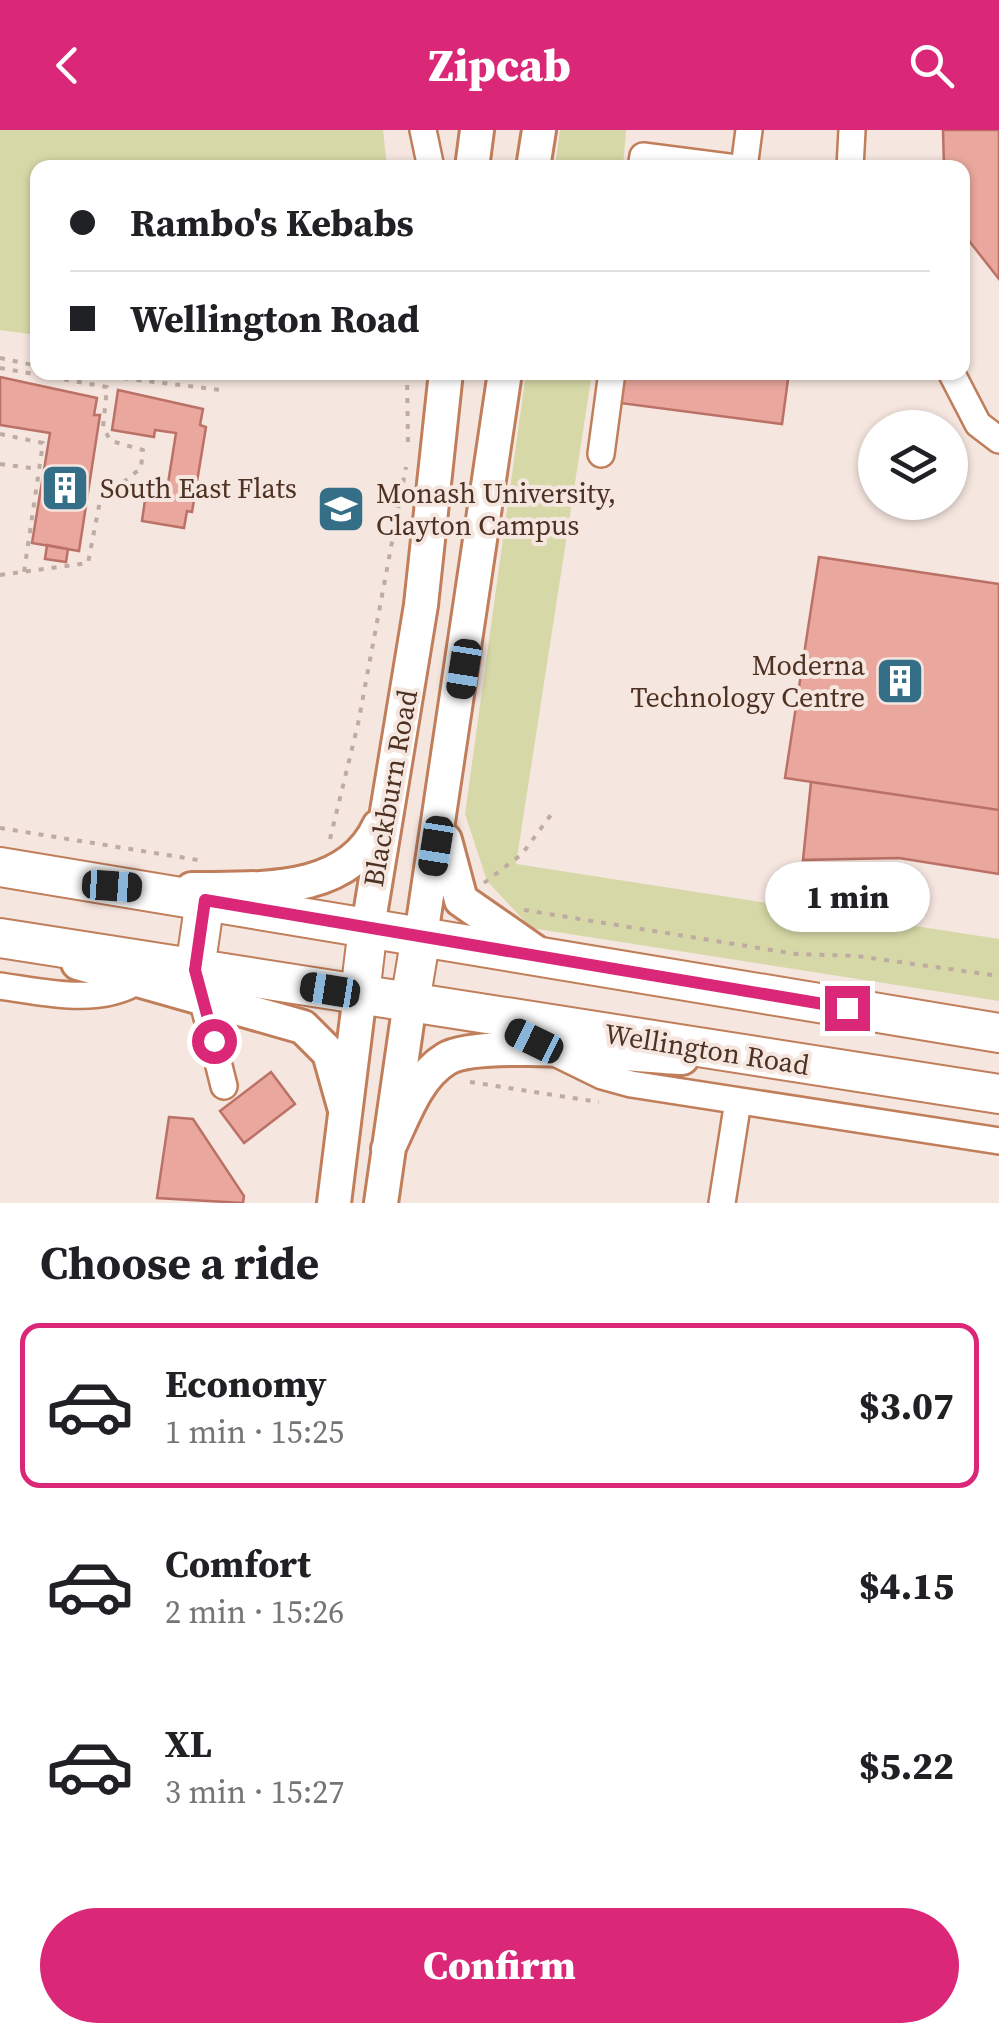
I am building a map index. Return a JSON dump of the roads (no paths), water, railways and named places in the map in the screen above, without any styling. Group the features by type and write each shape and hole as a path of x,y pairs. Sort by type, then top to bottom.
{"highway":[{"path":"0,867 112,886 206,894 368,927 999,1033"},
{"path":"199,984 206,894"},
{"name":"Blackburn Road","path":"360,994 368,927"},
{"name":"Blackburn Road","path":"410,1002 421,936"},
{"name":"Wellington Road","path":"0,938 199,984 360,994 999,1094"}],"main road":[{"path":"473,160 477,130"},
{"path":"535,160 539,130"},
{"name":"Blackburn Road","path":"368,927 424,586 445,380"},
{"name":"Blackburn Road","path":"421,936 503,380"},
{"path":"206,894 312,880 338,872 366,850 386,811"},
{"path":"440,816 458,896 477,916 542,957"},
{"path":"199,984 315,1036 330,1052 345,1110"},
{"name":"Blackburn Road","path":"334,1203 360,994"},
{"name":"Blackburn Road","path":"381,1203 410,1002"},
{"path":"477,1013 555,1053"},
{"path":"388,1149 425,1080 449,1058 495,1050 798,1063"}],"street":[{"path":"424,130 430,160"},
{"path":"745,160 749,130"},
{"path":"850,160 852,130"},
{"path":"642,160 642,156 673,160"},
{"path":"601,454 611,380"},
{"path":"955,380 978,424 999,440"},
{"path":"0,986 82,995 114,992 147,972"},
{"path":"199,984 224,1086"},
{"path":"555,1053 614,1080 999,1141"},
{"path":"722,1203 738,1100"}],"place":[{"name":"South East Flats","path":"65,488"},
{"name":"Monash University, Clayton Campus","path":"341,509"},
{"name":"Moderna Technology Centre","path":"900,681"}]}
